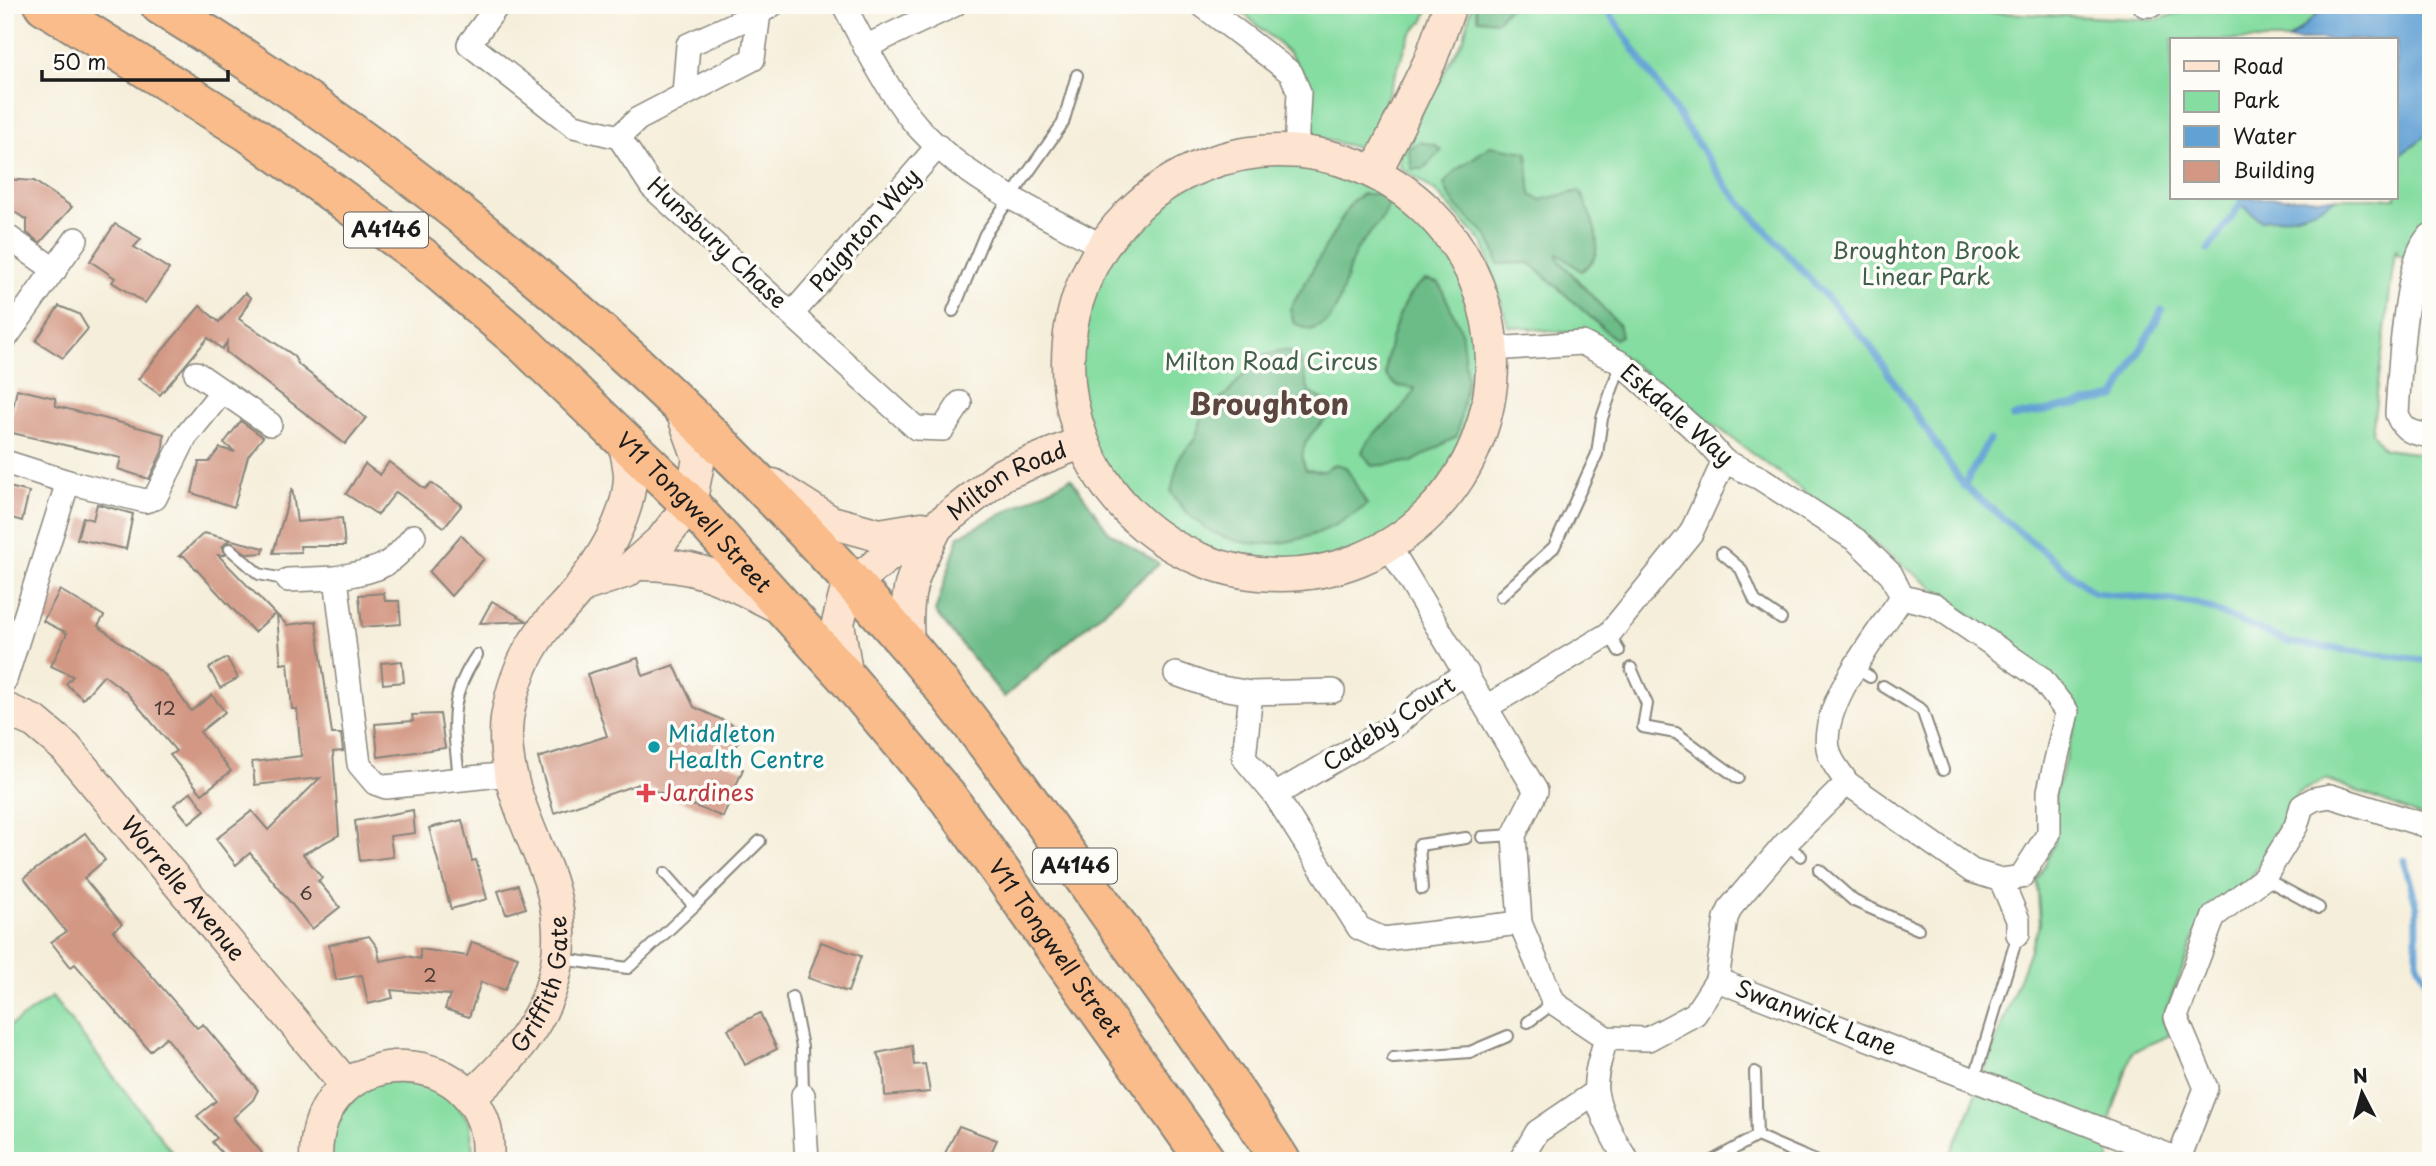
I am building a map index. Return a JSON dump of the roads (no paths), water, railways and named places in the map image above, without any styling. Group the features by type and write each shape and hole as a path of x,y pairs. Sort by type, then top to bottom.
{"highway":[{"name":"V11 Tongwell Street","path":"44,5 248,132 421,256 524,344 690,504 847,678 948,799 1206,1161"},
{"name":"A4146","path":"160,5 296,91 392,159 578,309 678,401 744,467 908,646 1029,803 1282,1161"}],"street":[{"path":"498,5 460,40 574,127 619,137 638,119 753,59 765,9"},
{"path":"844,5 865,47 918,127 938,146 986,183 1102,246"},
{"path":"865,47 954,5"},
{"path":"1202,5 1291,73 1299,92 1296,151"},
{"path":"1376,173 1430,61 1450,5"},
{"path":"2145,5 2151,5"},
{"path":"684,94 688,45 765,9"},
{"name":"Hunsbury Chase","path":"619,137 652,187 916,428 943,429 960,403"},
{"name":"Paignton Way","path":"792,314 938,146"},
{"name":"Milton Road","path":"1296,151 1337,158 1376,173 1416,199 1448,232 1478,284 1493,349 1486,418 1465,468 1443,500 1414,528 1389,546 1331,569 1269,576 1223,568 1175,548 1136,520 1109,490 1082,442 1069,393 1068,344 1079,293 1102,246 1121,222 1148,196 1194,169 1244,153 1296,151"},
{"path":"5,234 55,270"},
{"path":"2431,235 2425,238 2413,265 2397,414 2402,425 2412,433 2431,436"},
{"path":"5,339 76,239"},
{"name":"Eskdale Way","path":"1493,349 1582,343 1620,363 1703,437 1724,461 1760,478 1856,540 1891,575 1902,597"},
{"path":"196,373 221,393 270,424"},
{"path":"5,462 68,482 145,501 155,498 186,436 221,393"},
{"name":"Griffith Gate","path":"582,586 627,571 663,539 690,504 699,458 678,401"},
{"name":"Griffith Gate","path":"470,1097 498,1073 533,1030 553,984 560,933 553,887 522,815 509,774 507,718 520,669 543,629 582,586 624,513 630,476 624,440"},
{"name":"Milton Road","path":"852,584 902,545 937,526 1003,474 1082,442"},
{"path":"1488,706 1614,643 1691,533 1724,461"},
{"path":"744,467 831,522 879,535 937,526"},
{"path":"5,680 68,482"},
{"name":"Milton Road","path":"908,646 906,613 910,580 937,526"},
{"path":"288,580 336,578 377,569 395,560 414,536"},
{"path":"1389,546 1488,706 1536,791 1514,835 1520,923 1555,1003 1606,1038 1597,1072 1596,1092 1619,1149 1628,1161"},
{"path":"636,564 673,564 711,572 790,613"},
{"path":"336,578 359,764 375,783 386,787 509,774"},
{"path":"847,678 838,623 845,597 852,584"},
{"path":"1902,597 1935,605 2041,678 2067,712 2049,791 2049,833 2021,877 2001,880 1972,871 1847,783 1829,755 1827,726 1838,699 1863,673 1902,597"},
{"name":"Cadeby Court","path":"1275,795 1398,723 1426,698 1467,673"},
{"path":"1176,674 1210,686 1251,693 1333,691"},
{"path":"1251,693 1244,758 1275,795 1359,928 1383,939 1520,923"},
{"name":"Worrelle Avenue","path":"5,709 35,722 66,748 346,1085"},
{"path":"1717,980 1726,918 1793,850 1847,783"},
{"path":"2180,1160 2206,1088 2176,1017 2214,916 2264,878 2296,826 2302,806 2314,799 2330,796 2431,827"},
{"path":"2001,880 2018,920 2018,934"},
{"name":"Swanwick Lane","path":"1606,1038 1648,1039 1695,1014 1717,980 2180,1160"},
{"path":"316,1161 319,1127 330,1104 346,1085 365,1073 387,1066 411,1065 433,1070 470,1097 486,1131 487,1161"},
{"path":"1520,1161 1537,1132 1596,1092"},
{"path":"803,1095 807,1161"}],"lane":[{"path":"953,311 980,243 1063,123 1077,75"},
{"path":"1502,596 1554,547 1597,454 1602,418 1620,363"},
{"path":"230,549 259,574 288,580"},
{"path":"1722,553 1741,569 1755,601 1781,619"},
{"path":"459,779 453,720 460,680 477,655"},
{"path":"1631,668 1647,704 1643,727 1676,733 1738,778"},
{"path":"1883,686 1922,710 1943,769"},
{"path":"1482,837 1514,835"},
{"path":"1422,889 1419,845 1466,838"},
{"path":"558,958 628,968 760,841"},
{"path":"1819,870 1854,901 1918,929"},
{"path":"665,873 694,906"},
{"path":"2264,878 2319,908"},
{"path":"1974,1080 2018,934"},
{"path":"792,997 802,1047 803,1095"},
{"path":"1528,1022 1555,1003"},
{"path":"1393,1058 1470,1052 1508,1036"},
{"path":"1755,1072 1757,1136"},
{"path":"1712,1161 1757,1136"},
{"path":"1757,1136 1815,1161"}],"water":[{"path":"2327,5 2431,5 2431,132 2398,157 2398,38 2290,38"},
{"path":"2240,200 2333,200 2300,214 2260,220 2241,204"}],"waterway":[{"path":"1604,5 1727,187 1868,343 1964,486 2094,593 2196,603 2291,643 2431,661"},
{"path":"2208,250 2241,204"},
{"path":"2013,417 2115,397 2162,310"},
{"path":"1964,486 1989,440"},
{"path":"2404,860 2417,907 2417,960 2431,992"}],"place":[{"name":"Middleton Health Centre","path":"654,747"},
{"name":"Jardines","path":"646,793"}],"district":[{"name":"Broughton","path":"1269,405"}],"park label":[{"name":"Broughton Brook Linear Park","path":"1926,264"},
{"name":"Milton Road Circus","path":"1271,362"}]}
